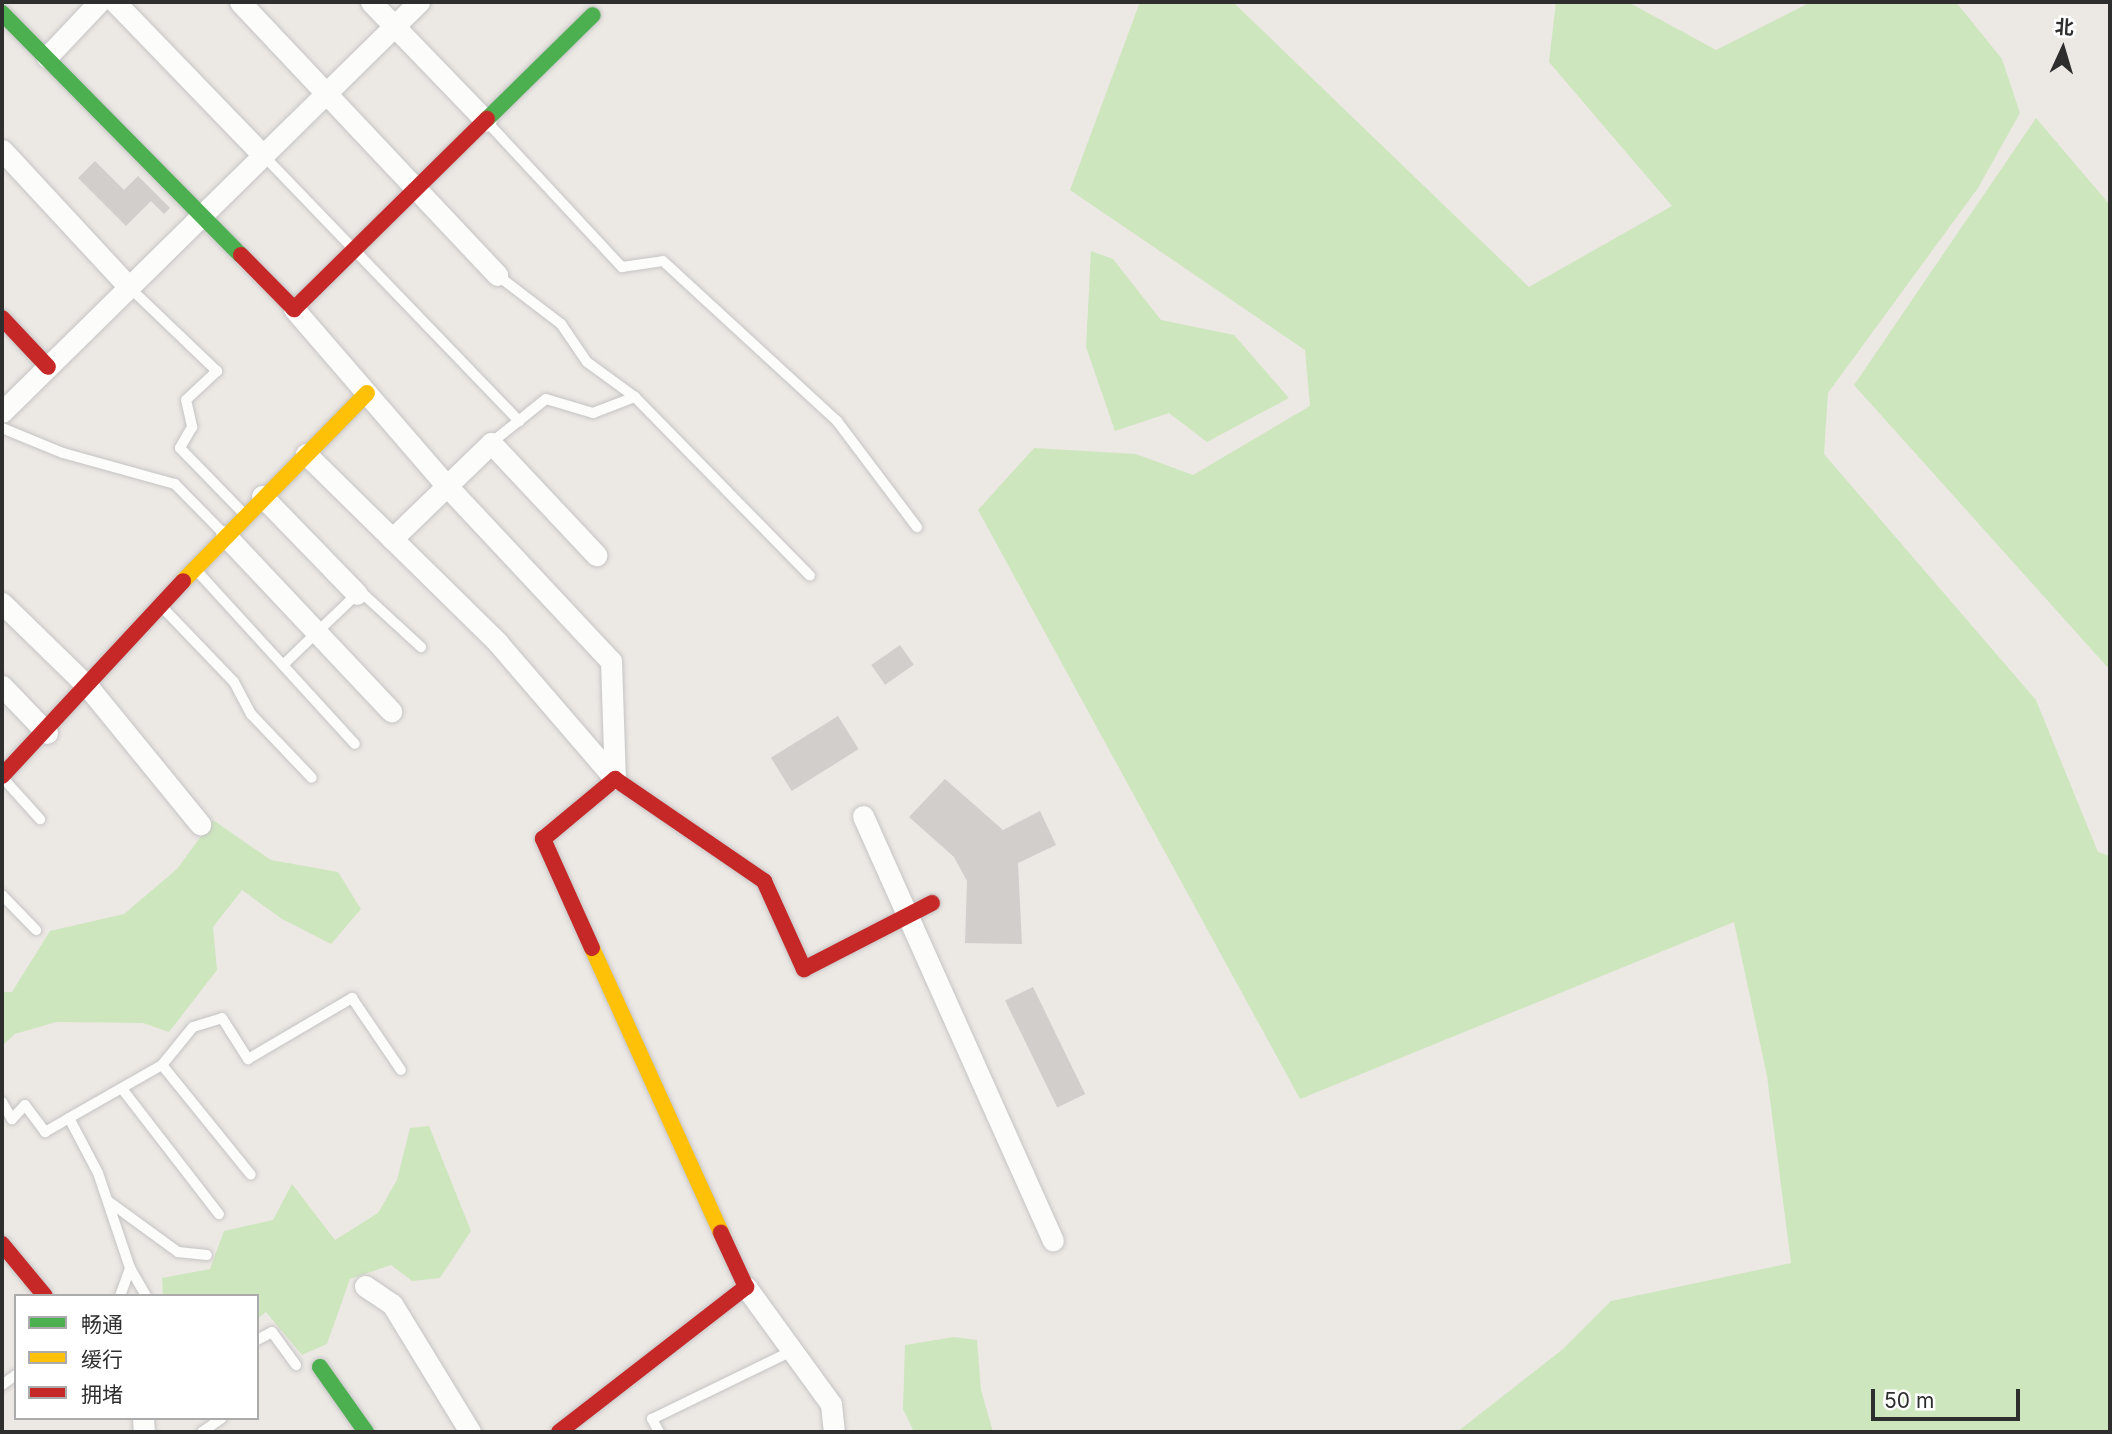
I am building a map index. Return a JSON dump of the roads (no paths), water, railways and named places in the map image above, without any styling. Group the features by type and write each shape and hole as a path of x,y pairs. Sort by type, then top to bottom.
{"street":[{"path":"47,57 99,2"},
{"path":"115,2 262,154"},
{"path":"240,2 328,92 497,275"},
{"path":"371,2 486,121"},
{"path":"2,412 419,2"},
{"path":"2,13 294,309 447,486 611,661 615,779"},
{"path":"294,309 593,15"},
{"path":"2,150 129,287"},
{"path":"2,318 48,367"},
{"path":"2,777 89,688 262,496 367,393"},
{"path":"393,539 491,443 596,555"},
{"path":"306,454 498,643 615,779 764,881 804,969 932,903"},
{"path":"262,496 357,594"},
{"path":"226,537 391,711"},
{"path":"2,603 89,688 200,824"},
{"path":"2,686 47,733"},
{"path":"615,779 543,839 746,1287 831,1404 834,1432"},
{"path":"863,816 1053,1240"},
{"path":"2,1244 43,1294"},
{"path":"365,1286 392,1304 470,1432"},
{"path":"559,1432 584,1419 746,1287"},
{"path":"320,1367 366,1432"}],"lane":[{"path":"486,121 622,267 663,261 837,421 917,527"},
{"path":"262,154 519,421"},
{"path":"497,275 561,324 587,362 635,397 810,576"},
{"path":"129,287 217,371 186,400 192,427 180,447 245,516"},
{"path":"491,443 546,399 593,413 635,397"},
{"path":"2,428 63,453 175,484 226,537"},
{"path":"196,570 355,744"},
{"path":"283,665 357,594 384,609 421,647"},
{"path":"162,607 234,682 251,714 312,778"},
{"path":"2,777 40,819"},
{"path":"2,895 36,930"},
{"path":"2,1102 12,1119 25,1105 45,1132 162,1065 192,1027 222,1018 248,1059 352,998 401,1070"},
{"path":"162,1065 251,1175"},
{"path":"122,1090 219,1214"},
{"path":"69,1118 106,1199 130,1268 145,1294"},
{"path":"106,1199 178,1252 207,1255"},
{"path":"121,1294 130,1268"},
{"path":"259,1339 272,1332 296,1366"},
{"path":"659,1432 652,1419 792,1351"},
{"path":"202,1432 219,1420"}]}
